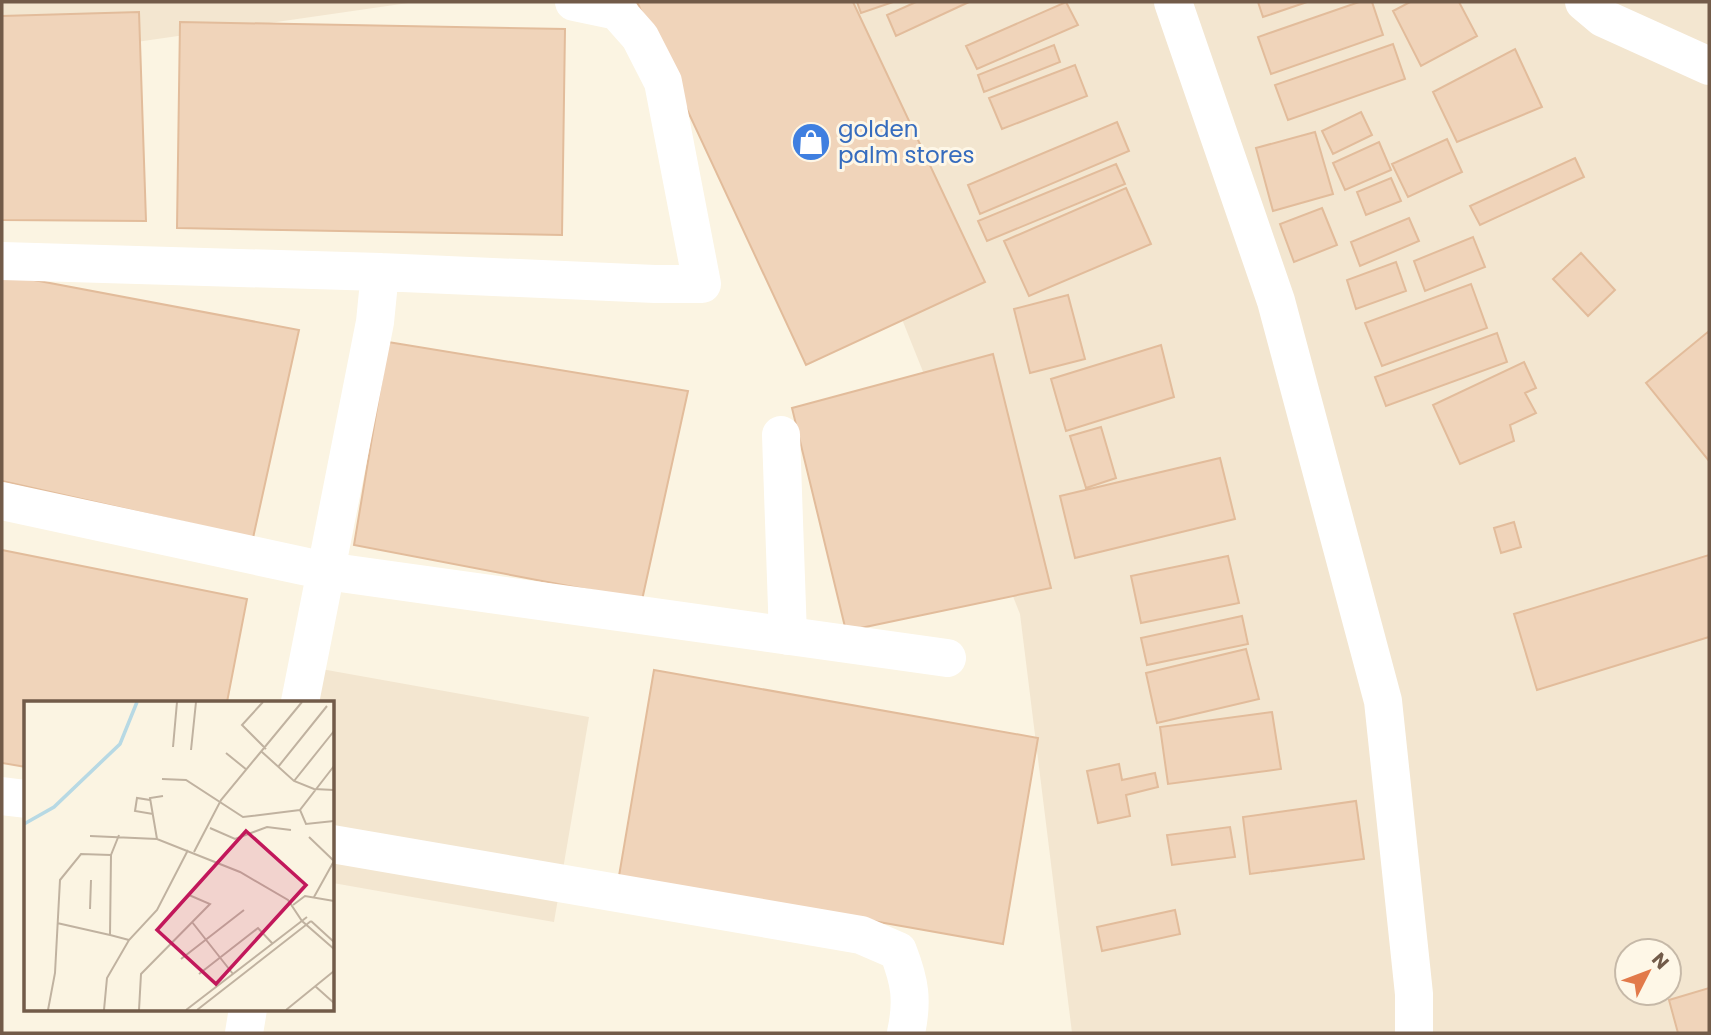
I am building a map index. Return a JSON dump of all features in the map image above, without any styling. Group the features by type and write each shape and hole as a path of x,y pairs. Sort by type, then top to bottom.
{"street":[{"path":"2,261 702,284 663,82 640,37 617,11 574,2"},
{"path":"1173,2 1276,301 1383,701 1414,994 1414,1033"},
{"path":"1584,2 1603,18 1709,66"},
{"path":"300,701 376,315 380,272"},
{"path":"781,435 788,635"},
{"path":"2,501 326,571 947,658"},
{"path":"2,796 24,799"},
{"path":"334,844 862,934 898,951 908,977 911,1007 906,1033"},
{"path":"244,1033 248,1010"}],"shaded area":[{"path":"2,2 415,2 74,51 2,53"},
{"path":"775,2 1709,2 1709,1033 1072,1033 1020,614"},
{"path":"310,667 589,717 554,922 334,883 334,701 304,701"}],"building":[{"name":"golden palm stores","path":"637,2 853,2 985,282 806,365"},
{"path":"857,2 893,2 861,13"},
{"path":"916,2 969,2 896,36 887,15"},
{"path":"1066,2 1078,25 977,69 966,46"},
{"path":"1258,2 1307,2 1263,17"},
{"path":"1359,2 1372,2 1383,35 1271,74 1258,37"},
{"path":"1410,2 1459,2 1477,36 1421,66 1393,11"},
{"path":"139,12 146,221 2,220 2,16"},
{"path":"180,22 565,29 562,235 177,228"},
{"path":"1393,44 1405,79 1288,120 1275,85"},
{"path":"1054,45 1060,62 984,92 978,75"},
{"path":"1515,49 1542,107 1457,142 1433,92"},
{"path":"1075,65 1087,96 1002,129 989,98"},
{"path":"1361,112 1372,135 1333,154 1322,131"},
{"path":"1117,122 1129,151 980,214 968,185"},
{"path":"1315,132 1333,194 1273,211 1256,148"},
{"path":"1447,139 1462,172 1408,197 1392,164"},
{"path":"1379,142 1391,170 1345,190 1333,163"},
{"path":"1575,158 1584,177 1480,225 1470,206"},
{"path":"1116,164 1125,184 987,241 978,221"},
{"path":"1391,178 1401,201 1366,215 1357,192"},
{"path":"1126,188 1151,244 1029,296 1004,241"},
{"path":"1322,208 1337,245 1294,262 1280,224"},
{"path":"1409,218 1419,241 1360,266 1351,242"},
{"path":"1473,237 1485,267 1425,291 1414,261"},
{"path":"1581,253 1615,290 1588,316 1553,279"},
{"path":"1396,262 1406,291 1356,309 1347,280"},
{"path":"2,274 299,330 253,538 2,481"},
{"path":"1471,284 1487,328 1382,366 1365,323"},
{"path":"1068,295 1085,359 1030,373 1014,309"},
{"path":"1709,331 1709,461 1646,383"},
{"path":"1497,333 1507,362 1386,406 1375,377"},
{"path":"388,342 688,391 642,600 354,545"},
{"path":"1161,345 1174,397 1066,431 1051,379"},
{"path":"993,354 1051,588 846,631 792,408"},
{"path":"1524,362 1536,388 1525,393 1536,413 1510,425 1514,441 1460,464 1433,405"},
{"path":"1101,427 1116,478 1086,488 1070,436"},
{"path":"1220,458 1235,519 1075,558 1060,496"},
{"path":"1514,522 1521,547 1501,553 1494,528"},
{"path":"2,550 247,599 227,701 24,701 24,767 2,763"},
{"path":"1709,555 1709,637 1537,690 1514,614"},
{"path":"1228,556 1239,603 1141,623 1131,576"},
{"path":"1242,616 1248,644 1147,665 1141,638"},
{"path":"1246,649 1259,699 1157,723 1146,673"},
{"path":"654,670 1038,738 1003,944 619,876"},
{"path":"1272,712 1281,769 1168,784 1160,727"},
{"path":"1119,764 1122,780 1155,773 1158,787 1126,795 1130,816 1098,823 1087,771"},
{"path":"1356,801 1364,859 1250,874 1243,817"},
{"path":"1230,827 1235,857 1172,865 1167,835"},
{"path":"1175,910 1180,934 1102,951 1097,927"},
{"path":"1709,988 1709,1033 1678,1033 1671,1007 1683,1007 1683,996"}],"place":[{"name":"golden palm stores","path":"811,142"}]}
